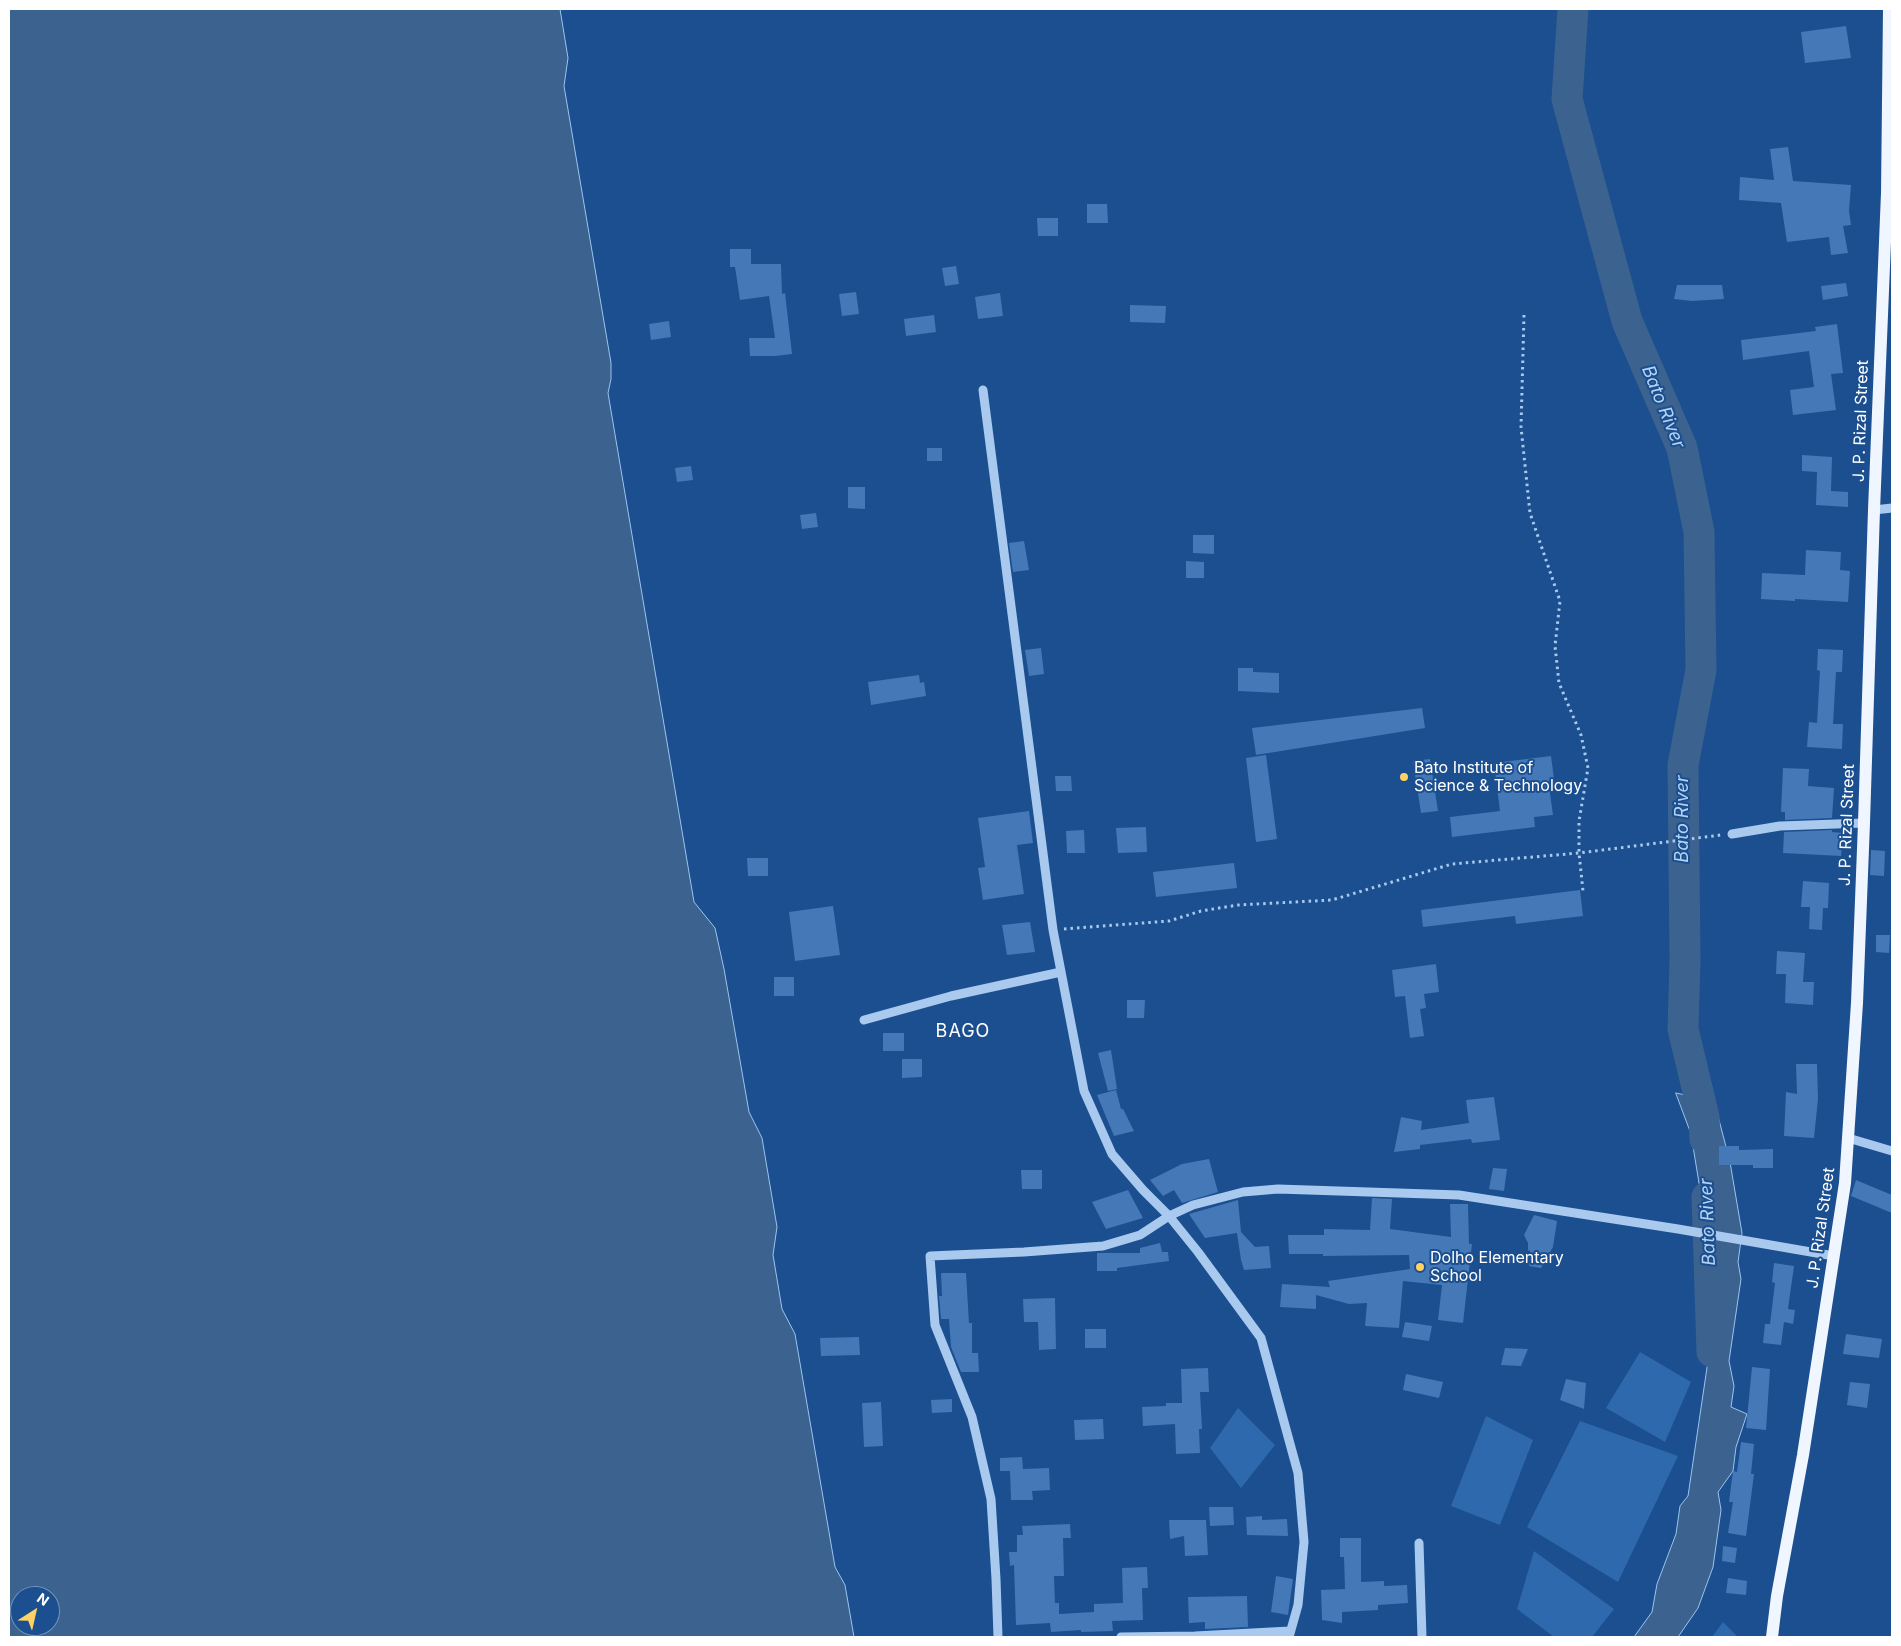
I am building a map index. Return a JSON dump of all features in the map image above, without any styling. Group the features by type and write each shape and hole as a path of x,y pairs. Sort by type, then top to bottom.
{"main road":[{"name":"J. P. Rizal Street","path":"1772,1637 1777,1596 1803,1455 1845,1184 1857,1003 1864,823 1887,193 1889,9"}],"street":[{"path":"983,390 1053,930 1084,1091 1112,1154 1143,1190 1169,1216 1261,1338 1298,1473 1304,1542 1298,1605 1290,1634 1121,1637"},
{"path":"1874,510 1892,508"},
{"path":"1732,834 1780,826 1864,823"},
{"path":"864,1020 951,996 1061,972"},
{"path":"1848,1138 1892,1151"},
{"path":"998,1637 991,1499 972,1417 935,1326 930,1256 1103,1246 1140,1235 1169,1216 1193,1205 1235,1194 1278,1188 1459,1195 1678,1229 1834,1256"},
{"path":"1419,1544 1422,1637"}],"path":[{"path":"1524,316 1521,428 1530,513 1560,601 1555,646 1559,683 1581,735 1588,768 1579,821 1579,853 1583,891"},
{"path":"1053,930 1169,921 1201,911 1238,905 1332,900 1452,864 1592,852 1732,834"}],"shaded area":[{"path":"1640,1352 1691,1382 1665,1442 1606,1408"},
{"path":"1238,1408 1275,1445 1241,1488 1210,1448"},
{"path":"1486,1416 1533,1440 1500,1525 1451,1506"},
{"path":"1580,1421 1678,1456 1618,1582 1527,1527"},
{"path":"1534,1551 1614,1609 1592,1637 1554,1637 1517,1609"},
{"path":"1723,1622 1738,1637 1712,1637"}],"water":[{"path":"9,9 560,9 568,58 564,86 611,363 611,379 608,393 694,902 715,928 749,1112 762,1138 777,1227 773,1255 782,1309 795,1334 835,1567 845,1585 854,1637 9,1637"},
{"path":"1676,1093 1714,1101 1730,1162 1742,1233 1738,1262 1741,1279 1729,1361 1734,1386 1731,1407 1747,1414 1736,1447 1733,1471 1718,1492 1721,1510 1713,1567 1698,1608 1678,1637 1634,1637 1652,1612 1657,1584 1676,1534 1680,1506 1688,1496 1709,1354 1706,1336 1711,1307 1708,1290 1712,1249 1706,1226 1691,1134"}],"building":[{"path":"1846,26 1851,58 1805,63 1801,32"},
{"path":"1788,147 1793,181 1851,185 1849,211 1851,225 1843,226 1848,253 1831,255 1829,237 1787,242 1781,203 1739,200 1740,177 1774,180 1770,149"},
{"path":"1087,204 1107,204 1108,223 1087,223"},
{"path":"1037,218 1058,218 1058,236 1038,236"},
{"path":"730,249 751,249 751,264 781,264 782,294 785,293 792,354 750,356 749,338 775,338 769,296 740,300 735,267 730,267"},
{"path":"956,266 959,284 945,286 942,268"},
{"path":"1846,283 1848,296 1823,300 1821,286"},
{"path":"1677,285 1722,285 1724,299 1692,301 1674,299"},
{"path":"856,292 859,314 842,316 839,294"},
{"path":"1000,293 1003,316 978,319 975,297"},
{"path":"1130,305 1166,306 1165,323 1130,322"},
{"path":"934,315 936,332 906,336 904,319"},
{"path":"669,321 671,337 651,340 649,324"},
{"path":"1837,324 1843,373 1831,374 1836,410 1793,415 1790,390 1814,387 1809,351 1743,360 1741,340 1816,331 1815,327"},
{"path":"927,448 942,448 942,461 927,461"},
{"path":"1802,455 1832,457 1831,491 1848,492 1848,507 1816,505 1817,472 1802,471"},
{"path":"691,466 693,480 677,482 675,468"},
{"path":"848,487 865,487 865,509 848,508"},
{"path":"816,513 818,527 802,529 800,515"},
{"path":"1193,535 1214,535 1214,554 1193,553"},
{"path":"1024,541 1029,570 1013,572 1009,543"},
{"path":"1806,550 1841,552 1840,570 1850,571 1848,602 1761,599 1762,573 1805,575"},
{"path":"1186,561 1204,562 1204,578 1186,578"},
{"path":"1041,648 1044,674 1029,676 1025,650"},
{"path":"1818,649 1843,650 1842,672 1836,672 1833,724 1843,724 1842,749 1807,747 1809,722 1817,723 1820,671 1817,670"},
{"path":"1238,668 1253,668 1253,672 1279,673 1279,693 1238,691"},
{"path":"919,675 920,683 924,682 926,696 871,705 868,682"},
{"path":"1422,708 1425,728 1256,755 1252,728"},
{"path":"1266,755 1277,839 1256,842 1246,758"},
{"path":"1551,756 1555,786 1549,786 1553,815 1534,817 1535,827 1452,837 1450,817 1500,811 1494,763"},
{"path":"1430,759 1438,811 1421,813 1413,761"},
{"path":"1783,768 1809,769 1808,786 1834,788 1832,818 1785,820 1785,812 1781,812"},
{"path":"1055,776 1071,776 1072,791 1056,791"},
{"path":"1029,811 1033,843 1017,845 1024,894 983,900 978,868 985,867 978,818"},
{"path":"1146,827 1147,852 1118,853 1116,828"},
{"path":"1084,830 1085,853 1067,853 1066,831"},
{"path":"1832,830 1832,832 1843,833 1841,856 1783,853 1784,832"},
{"path":"1871,850 1885,851 1884,876 1870,875"},
{"path":"747,858 768,858 768,876 748,876"},
{"path":"1234,863 1237,888 1156,897 1153,872"},
{"path":"1803,881 1829,883 1828,908 1823,908 1822,930 1809,929 1810,907 1801,907"},
{"path":"1580,890 1583,916 1516,924 1515,916 1423,927 1421,910"},
{"path":"833,906 840,955 795,961 789,912"},
{"path":"1030,922 1035,952 1007,955 1002,925"},
{"path":"1876,935 1890,935 1889,953 1876,952"},
{"path":"1777,951 1805,953 1803,982 1814,982 1813,1005 1785,1003 1786,974 1776,974"},
{"path":"1436,964 1439,992 1424,994 1426,1008 1420,1009 1424,1036 1410,1038 1405,996 1395,997 1392,970"},
{"path":"774,977 794,977 794,996 774,996"},
{"path":"1127,1000 1145,1000 1144,1018 1127,1018"},
{"path":"883,1033 904,1033 904,1051 883,1051"},
{"path":"1111,1050 1117,1089 1108,1091 1098,1053"},
{"path":"902,1059 922,1059 922,1077 902,1078"},
{"path":"1796,1064 1817,1064 1818,1099 1814,1138 1784,1136 1786,1092 1797,1094"},
{"path":"1116,1090 1121,1109 1123,1109 1134,1131 1114,1136 1097,1095"},
{"path":"1494,1097 1500,1140 1472,1143 1471,1139 1420,1145 1420,1149 1394,1152 1401,1117 1422,1121 1421,1130 1469,1123 1466,1100"},
{"path":"1719,1146 1739,1146 1739,1150 1773,1149 1773,1168 1753,1168 1753,1165 1719,1165"},
{"path":"1209,1159 1218,1192 1182,1203 1174,1190 1163,1196 1150,1180 1182,1164"},
{"path":"1493,1168 1507,1169 1504,1191 1489,1189"},
{"path":"1021,1170 1042,1170 1042,1189 1022,1189"},
{"path":"1856,1180 1892,1195 1892,1213 1851,1196"},
{"path":"1128,1190 1143,1218 1106,1229 1092,1202"},
{"path":"1372,1198 1392,1199 1390,1229 1451,1237 1450,1204 1468,1204 1469,1244 1472,1244 1463,1323 1438,1320 1442,1285 1403,1281 1399,1328 1365,1326 1367,1303 1349,1304 1316,1295 1316,1309 1280,1307 1282,1284 1330,1287 1328,1281 1410,1269 1409,1255 1323,1256 1323,1254 1289,1254 1288,1235 1324,1235 1324,1229 1370,1230"},
{"path":"1238,1200 1241,1232 1255,1247 1269,1246 1271,1268 1244,1270 1237,1233 1205,1238 1189,1214"},
{"path":"1534,1215 1557,1221 1553,1247 1541,1268 1529,1266 1530,1250 1528,1251 1528,1243 1524,1235"},
{"path":"1160,1243 1162,1252 1168,1252 1169,1261 1117,1268 1117,1271 1097,1271 1097,1253 1140,1253 1140,1248"},
{"path":"1774,1263 1794,1266 1788,1309 1795,1310 1793,1324 1784,1322 1781,1345 1763,1343 1765,1324 1770,1324 1775,1283 1772,1282"},
{"path":"941,1273 966,1273 969,1323 972,1323 972,1353 978,1353 979,1372 961,1372 951,1347 949,1319 941,1319 939,1296 942,1296"},
{"path":"1055,1298 1056,1349 1039,1350 1038,1322 1024,1322 1023,1299"},
{"path":"1405,1322 1432,1326 1429,1341 1402,1337"},
{"path":"1085,1329 1106,1329 1106,1348 1085,1348"},
{"path":"1846,1334 1882,1339 1879,1358 1843,1354"},
{"path":"859,1337 860,1355 821,1356 820,1338"},
{"path":"1505,1348 1528,1349 1521,1366 1501,1365"},
{"path":"1752,1367 1770,1369 1766,1430 1746,1428"},
{"path":"1208,1368 1209,1392 1200,1392 1202,1429 1199,1429 1200,1453 1176,1454 1175,1424 1143,1426 1142,1407 1166,1406 1166,1403 1182,1403 1181,1369"},
{"path":"1406,1374 1443,1382 1439,1398 1403,1390"},
{"path":"1566,1379 1586,1383 1584,1409 1560,1400"},
{"path":"1850,1382 1870,1384 1867,1408 1847,1405"},
{"path":"952,1399 952,1412 932,1413 931,1400"},
{"path":"881,1402 883,1446 864,1447 862,1403"},
{"path":"1103,1419 1104,1439 1075,1440 1074,1420"},
{"path":"1741,1442 1754,1444 1751,1474 1754,1474 1746,1536 1728,1533 1733,1502 1729,1502 1733,1471 1737,1472"},
{"path":"1022,1457 1023,1469 1049,1468 1050,1490 1032,1491 1033,1500 1011,1500 1010,1471 1000,1471 1000,1458"},
{"path":"1209,1507 1233,1507 1234,1525 1210,1526"},
{"path":"1262,1516 1262,1520 1287,1519 1288,1536 1247,1535 1246,1517"},
{"path":"1169,1520 1206,1520 1208,1555 1185,1556 1184,1536 1170,1539"},
{"path":"1070,1524 1071,1538 1063,1538 1064,1576 1054,1576 1055,1603 1059,1603 1059,1614 1094,1612 1094,1604 1123,1603 1122,1568 1147,1567 1148,1588 1142,1588 1143,1620 1112,1621 1113,1631 1081,1632 1081,1630 1051,1632 1050,1623 1016,1625 1014,1565 1010,1566 1009,1552 1017,1552 1017,1535 1023,1535 1022,1526"},
{"path":"1340,1538 1361,1538 1361,1582 1384,1581 1384,1586 1407,1585 1408,1603 1378,1605 1378,1610 1342,1612 1342,1623 1322,1620 1321,1590 1345,1589 1344,1557 1340,1557"},
{"path":"1723,1546 1737,1548 1735,1563 1722,1561"},
{"path":"1276,1576 1293,1579 1288,1615 1271,1612"},
{"path":"1728,1578 1747,1581 1746,1595 1726,1593"},
{"path":"1247,1596 1248,1627 1205,1629 1205,1622 1189,1623 1188,1597"}],"waterway":[{"name":"Bato River","path":"1573,9 1567,99 1627,321 1682,448 1699,532 1701,670 1683,765 1685,961 1683,1029 1704,1117 1705,1139"},
{"name":"Bato River","path":"1707,1197 1712,1352"}],"place":[{"name":"Bato Institute of Science & Technology","path":"1404,777"},
{"name":"Dolho Elementary School","path":"1420,1267"}],"district":[{"name":"BAGO","path":"963,1032"}]}
